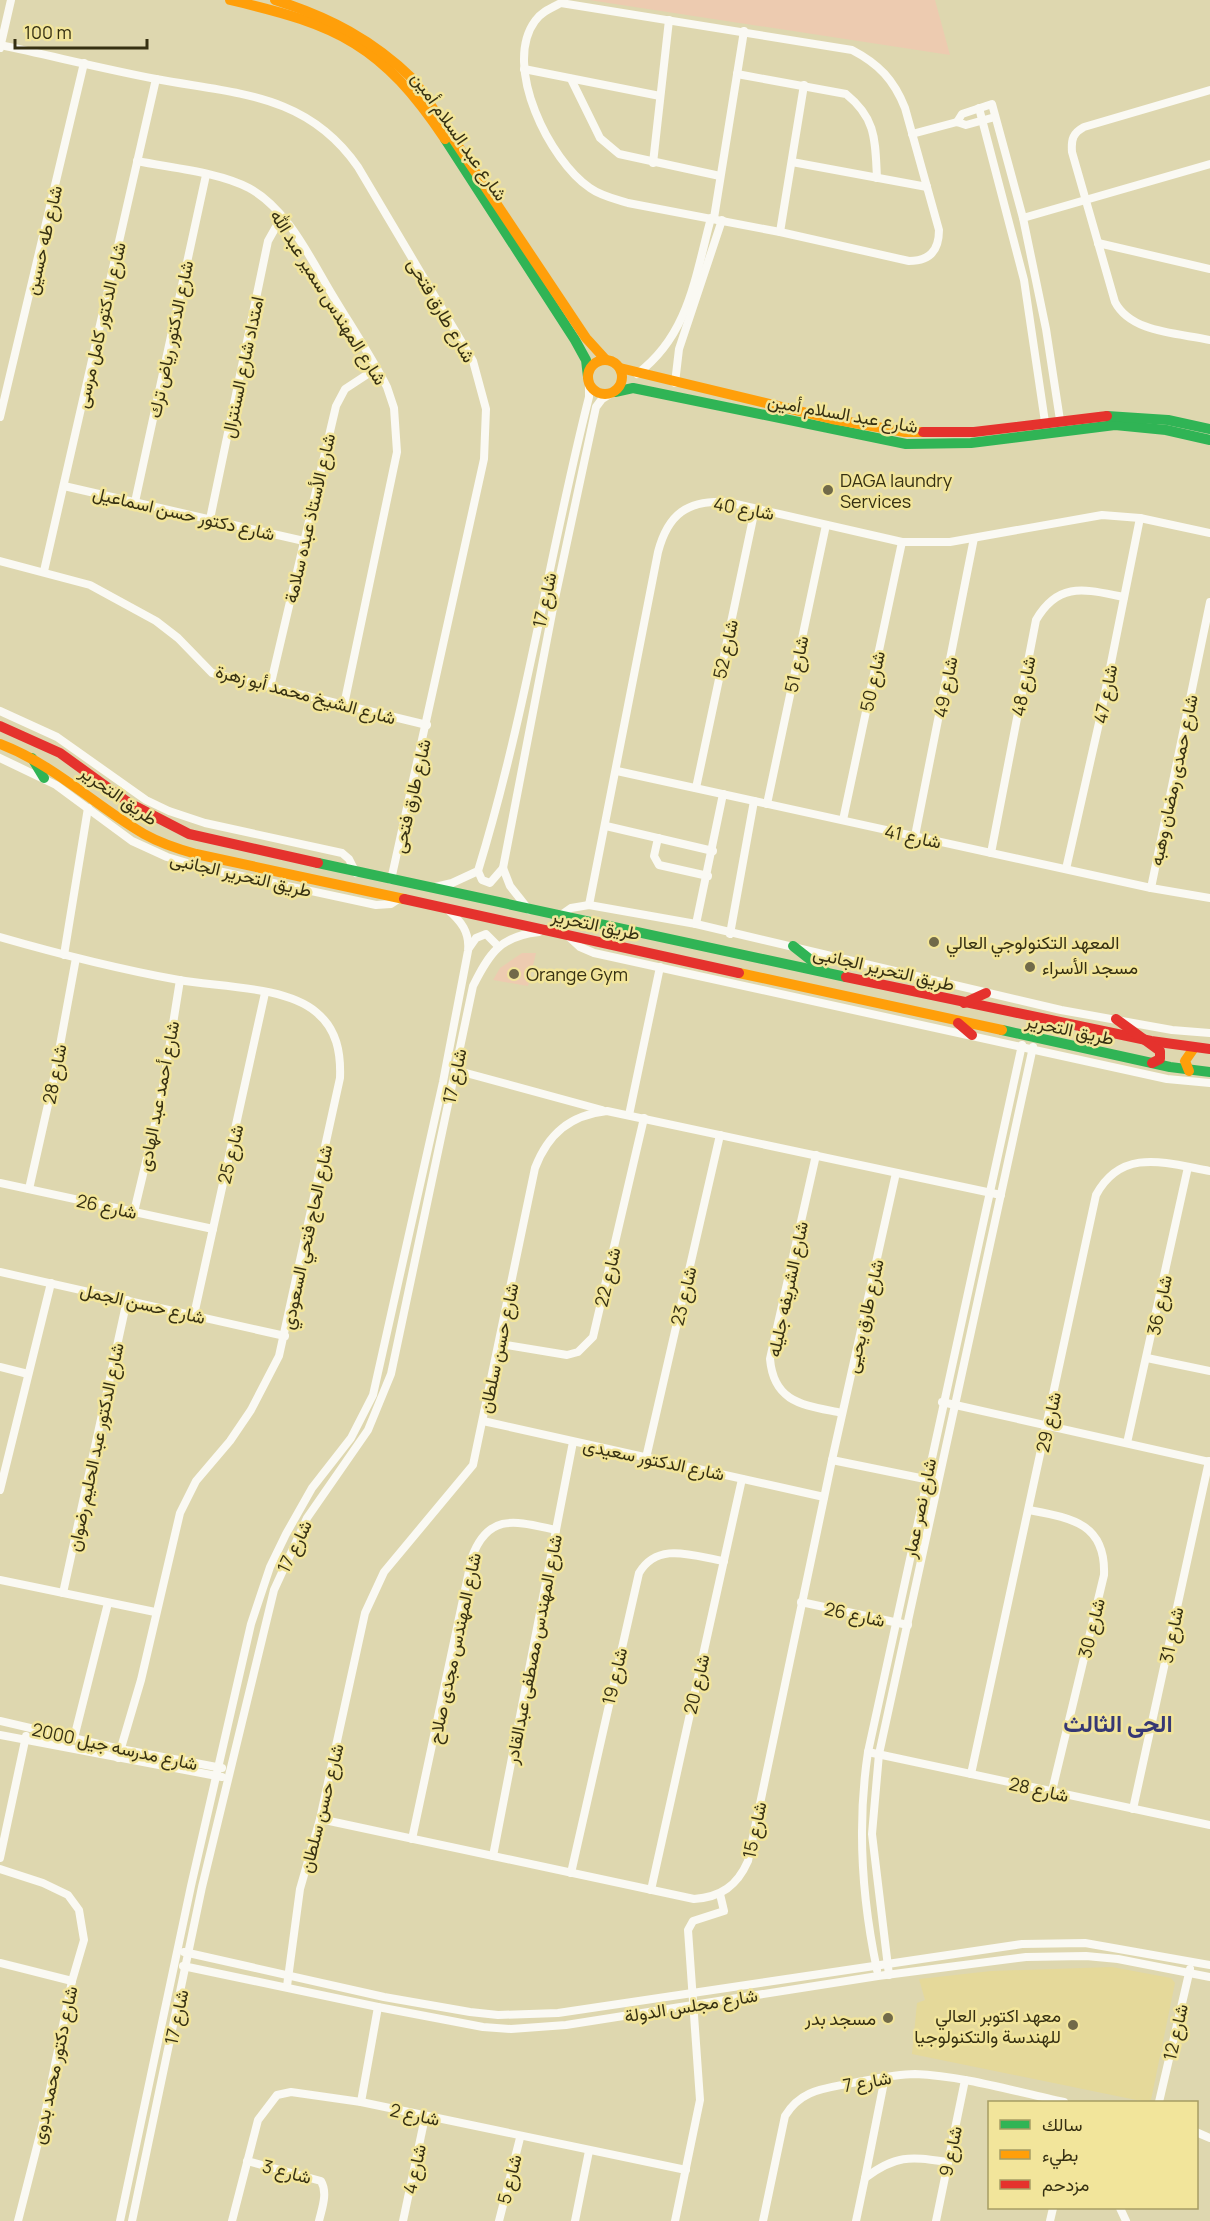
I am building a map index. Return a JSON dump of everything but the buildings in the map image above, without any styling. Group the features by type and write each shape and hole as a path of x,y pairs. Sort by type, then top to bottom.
{"street":[{"path":"0,46 11,0"},
{"name":"شارع عبد السلام أمين","path":"230,0 308,21 352,40 372,53 407,85 586,338 606,360"},
{"name":"شارع عبد السلام أمين","path":"275,0 334,20 364,36 397,62 430,100 581,350 589,380"},
{"path":"561,3 669,20 852,50 870,59 886,73 898,89 939,230 936,250 919,261 899,259 608,197 590,188 574,175 544,130 528,90 524,69 528,34 535,20 547,9 561,3"},
{"path":"653,163 669,20"},
{"path":"675,383 679,349 716,219 720,176 744,31"},
{"name":"شارع طارق فتحى","path":"0,46 156,79 242,92 300,114 329,134 358,167 473,360 486,409 484,459 427,726 391,880"},
{"name":"شارع طه حسين","path":"0,417 84,63"},
{"path":"524,69 660,96"},
{"path":"737,74 846,94 860,105 870,120 875,137 877,178"},
{"name":"شارع الدكتور كامل مرسى","path":"44,571 156,79"},
{"path":"571,79 600,138 619,154 720,176"},
{"path":"780,232 804,85"},
{"path":"1210,90 1084,127 1075,132 1071,141 1072,152 1115,302 1121,314 1132,322 1210,340"},
{"path":"957,122 963,114 992,104 1023,218 1046,329 1060,420"},
{"path":"979,108 1024,280 1045,422"},
{"path":"912,134 957,122 966,125 994,117"},
{"name":"شارع المهندس سمير عبد الله","path":"137,161 229,179 250,188 269,202 284,219 377,368 394,408 397,452 344,705"},
{"path":"792,162 927,187"},
{"path":"1023,218 1210,164"},
{"name":"شارع الدكتور رياض ترك","path":"135,502 206,175"},
{"name":"امتداد شارع السنترال","path":"210,519 268,240 277,225 284,219"},
{"path":"1098,243 1210,269"},
{"path":"637,374 662,353 689,310"},
{"path":"606,360 620,368 623,378 613,393 600,394 589,380 596,363 606,360"},
{"name":"شارع الأستاذ عبده سلامة","path":"270,687 336,406 345,389 377,368"},
{"name":"شارع عبد السلام أمين","path":"620,368 808,420"},
{"name":"شارع 17","path":"478,871 513,747 569,477 589,397 589,380"},
{"name":"شارع عبد السلام أمين","path":"613,393 633,388 808,420 884,441 928,445 971,443 1115,425 1166,430 1210,440"},
{"name":"شارع 17","path":"503,868 596,407 600,401 613,393"},
{"name":"شارع عبد السلام أمين","path":"831,425 928,434 974,432 1114,415 1168,420 1210,429"},
{"name":"شارع دكتور حسن اسماعيل","path":"64,486 304,541"},
{"name":"شارع 40","path":"589,905 663,534 681,512 707,501 755,509 902,542 950,542 1083,516 1121,515 1210,533"},
{"name":"شارع 52","path":"696,788 755,509"},
{"name":"شارع 47","path":"1066,869 1140,518"},
{"name":"شارع 51","path":"767,804 826,525"},
{"name":"شارع 49","path":"915,836 974,538"},
{"name":"شارع 50","path":"843,820 902,542"},
{"name":"شارع الشيخ محمد أبو زهرة","path":"0,561 90,585 156,621 178,638 212,673 427,726"},
{"name":"شارع 48","path":"991,853 1036,620 1051,600 1073,590 1124,597"},
{"name":"شارع حمدى رمضان وهبه","path":"1151,888 1210,603"},
{"path":"0,711 57,737 146,800 169,811 205,824 342,852 349,859 356,873"},
{"name":"طريق التحرير","path":"0,726 60,753 129,803 189,834 356,873 964,1003 1151,1041 1210,1049"},
{"name":"طريق التحرير","path":"0,744 30,756 158,841 196,854 567,935 661,961 695,963 955,1020 1089,1055 1152,1063 1189,1071 1210,1072"},
{"path":"30,756 44,778"},
{"name":"طريق التحرير الجانبى","path":"0,758 44,778 132,841 185,864 376,905 391,904 400,898"},
{"name":"شارع 41","path":"617,771 1151,888 1210,898"},
{"path":"696,924 708,876 723,794"},
{"path":"730,933 754,801"},
{"path":"64,955 88,808"},
{"path":"606,826 712,851"},
{"path":"658,838 654,856 659,865 708,876"},
{"path":"273,871 280,866 279,855"},
{"path":"305,877 303,869 306,862"},
{"path":"431,888 452,883 478,871 482,879 490,884 503,868 510,886 529,909"},
{"name":"طريق التحرير الجانبى","path":"561,915 571,908 589,905 696,924 986,993 1172,1030 1210,1033"},
{"name":"شارع 17","path":"120,2221 251,1624 270,1567 312,1488 351,1438 373,1395 443,1082 468,951 469,939 465,929 446,908"},
{"path":"468,951 481,934 490,936 498,946 527,933 547,931"},
{"name":"شارع الحاج فتحي السعودي","path":"0,938 76,958 302,1002 317,1012 329,1026 337,1042 341,1060 340,1078 279,1356 251,1410 187,1496 178,1521 155,1612 141,1680 118,1758"},
{"path":"629,1115 666,946 662,938"},
{"path":"694,944 691,952 695,963"},
{"name":"شارع 17","path":"132,2221 227,1778 262,1628 285,1563 307,1518 369,1430 387,1384 473,986 487,958 498,946"},
{"path":"793,946 828,974"},
{"name":"شارع 28","path":"28,1189 54,1078 76,958"},
{"path":"661,961 778,991 972,1035 1089,1055 1167,1079 1210,1083"},
{"name":"شارع أحمد عبد الهادى","path":"134,1212 161,1099 180,980"},
{"path":"778,991 799,986"},
{"name":"شارع 25","path":"194,1315 265,993"},
{"path":"964,1003 986,993"},
{"path":"1116,1019 1151,1041 1161,1054 1158,1062 1152,1063"},
{"path":"955,1020 972,1035"},
{"name":"شارع نصر عمار","path":"878,1976 867,1904 861,1833 868,1752 925,1479 1022,1045"},
{"name":"شارع نصر عمار","path":"889,1975 872,1834 879,1754 909,1625 1033,1047"},
{"path":"1189,1071 1185,1061 1194,1048"},
{"path":"455,1070 607,1111"},
{"name":"شارع حسن سلطان","path":"287,1986 300,1889 320,1819 365,1613 373,1592 398,1554 468,1474 476,1455 535,1168 541,1152 561,1127 591,1113 607,1111 1001,1195"},
{"name":"شارع 22","path":"500,1344 567,1355 578,1352 593,1337 644,1118"},
{"name":"شارع 23","path":"646,1458 720,1135"},
{"name":"شارع الشريفه جليله","path":"816,1155 770,1359 771,1373 777,1386 786,1396 798,1403 842,1413"},
{"name":"شارع 29","path":"971,1774 1093,1204 1101,1186 1118,1170 1140,1161 1210,1171"},
{"name":"شارع 36","path":"1127,1443 1148,1358 1188,1167"},
{"name":"شارع طارق يحيى","path":"831,1460 896,1173"},
{"name":"شارع 26","path":"0,1183 213,1229"},
{"name":"شارع حسن الجمل","path":"0,1272 285,1336"},
{"path":"0,1490 51,1283"},
{"name":"شارع الدكتور عبد الحليم رضوان","path":"63,1593 127,1300"},
{"path":"1148,1358 1210,1371"},
{"path":"0,1367 28,1374"},
{"path":"942,1402 1210,1461"},
{"name":"شارع الدكتور سعيدى","path":"483,1421 824,1497"},
{"name":"شارع المهندس مصطفى عبدالقادر","path":"493,1856 573,1442"},
{"path":"831,1460 925,1479"},
{"name":"شارع 15","path":"720,1894 734,1885 748,1862 831,1460"},
{"name":"شارع 31","path":"1133,1809 1210,1461"},
{"name":"شارع 20","path":"651,1890 742,1479"},
{"name":"شارع 30","path":"1029,1510 1067,1517 1084,1525 1098,1541 1104,1561 1104,1575 1052,1791"},
{"name":"شارع المهندس مجدى صلاح","path":"412,1839 472,1557 477,1543 492,1528 513,1521 556,1530"},
{"name":"شارع 19","path":"571,1873 639,1573 652,1557 669,1552 724,1561"},
{"path":"0,1580 155,1612"},
{"name":"شارع 26","path":"801,1602 909,1625"},
{"path":"74,1738 108,1603"},
{"name":"شارع مدرسه جيل 2000","path":"0,1721 120,1749 230,1769"},
{"path":"0,1858 28,1728"},
{"name":"شارع مدرسه جيل 2000","path":"0,1734 227,1778"},
{"name":"شارع 28","path":"868,1752 1210,1825"},
{"path":"320,1819 694,1899 720,1894 724,1911 693,1921 688,1926 700,2100 675,2221"},
{"name":"شارع دكتور محمد بدوى","path":"0,1869 56,1887 68,1895 79,1910 84,1940 72,1981 44,2119 18,2221"},
{"name":"شارع مجلس الدولة","path":"178,1951 384,1997 498,2015 558,2013 1022,1944 1053,1942 1117,1947 1210,1965"},
{"name":"شارع مجلس الدولة","path":"176,1964 378,2007 483,2027 511,2029 566,2025 878,1976 1054,1956 1118,1959 1210,1977"},
{"name":"شارع 12","path":"1159,2101 1191,1962"},
{"path":"0,1963 72,1981"},
{"path":"361,2102 378,2007"},
{"name":"شارع 7","path":"763,2221 782,2126 790,2107 807,2093 885,2077 914,2074 965,2080 1055,2101"},
{"path":"856,2221 885,2077"},
{"name":"شارع 9","path":"936,2221 965,2080"},
{"name":"شارع 2","path":"232,2221 258,2120 277,2096 304,2092 361,2102 520,2138 686,2170"},
{"name":"شارع 4","path":"403,2221 425,2117"},
{"name":"شارع 5","path":"499,2221 520,2138"},
{"path":"575,2221 589,2151"},
{"path":"865,2178 885,2164 908,2157 948,2162"},
{"name":"شارع 3","path":"247,2161 321,2181 325,2187 325,2195 320,2221"}],"shaded area":[{"path":"589,0 935,0 950,55"},
{"name":"Orange Gym","path":"522,953 536,953 528,986 493,980 500,968"},
{"name":"معهد اكتوبر العالي للهندسة والتكنولوجيا","path":"1112,1967 1171,1978 1175,1983 1151,2100 1141,2101 912,2054 917,2003 925,2000 919,1979 991,1971"}],"traffic: fast":[{"path":"445,139 575,340 586,360 588,377"},
{"path":"615,392 633,388 906,444 971,443 1115,425 1166,430 1210,440"},
{"path":"1107,416 1168,420 1210,429"},
{"path":"32,758 44,778"},
{"path":"318,863 846,977"},
{"path":"793,946 826,972"},
{"path":"1002,1030 1170,1067 1210,1072"}],"traffic: slow":[{"path":"230,0 301,19 355,44 378,60 400,81 445,139"},
{"path":"275,0 314,14 349,31 383,53 414,80 586,338 606,360"},
{"path":"605,360 617,365 622,377 617,389 605,394 593,389 588,377 593,365 605,360"},
{"path":"620,368 832,419 905,432 923,432"},
{"path":"0,744 39,763 126,823 169,846 196,854 404,899"},
{"path":"739,973 1002,1030"},
{"path":"1189,1071 1185,1061 1194,1048"}],"traffic: jam":[{"path":"923,432 974,432 1107,416"},
{"path":"0,726 60,753 129,803 189,834 318,863"},
{"path":"404,899 739,973"},
{"path":"846,977 1151,1041 1210,1049"},
{"path":"964,1003 986,993"},
{"path":"1116,1019 1160,1051 1160,1059 1152,1063"},
{"path":"958,1023 972,1035"}],"place":[{"name":"DAGA laundry Services","path":"828,490"},
{"name":"المعهد التكنولوجي العالي","path":"934,942"},
{"name":"مسجد الأسراء","path":"1030,967"},
{"name":"Orange Gym","path":"514,974"},
{"name":"مسجد بدر","path":"888,2018"},
{"name":"معهد اكتوبر العالي للهندسة والتكنولوجيا","path":"1073,2025"}],"district":[{"name":"الحى الثالث","path":"1118,1722"}]}
